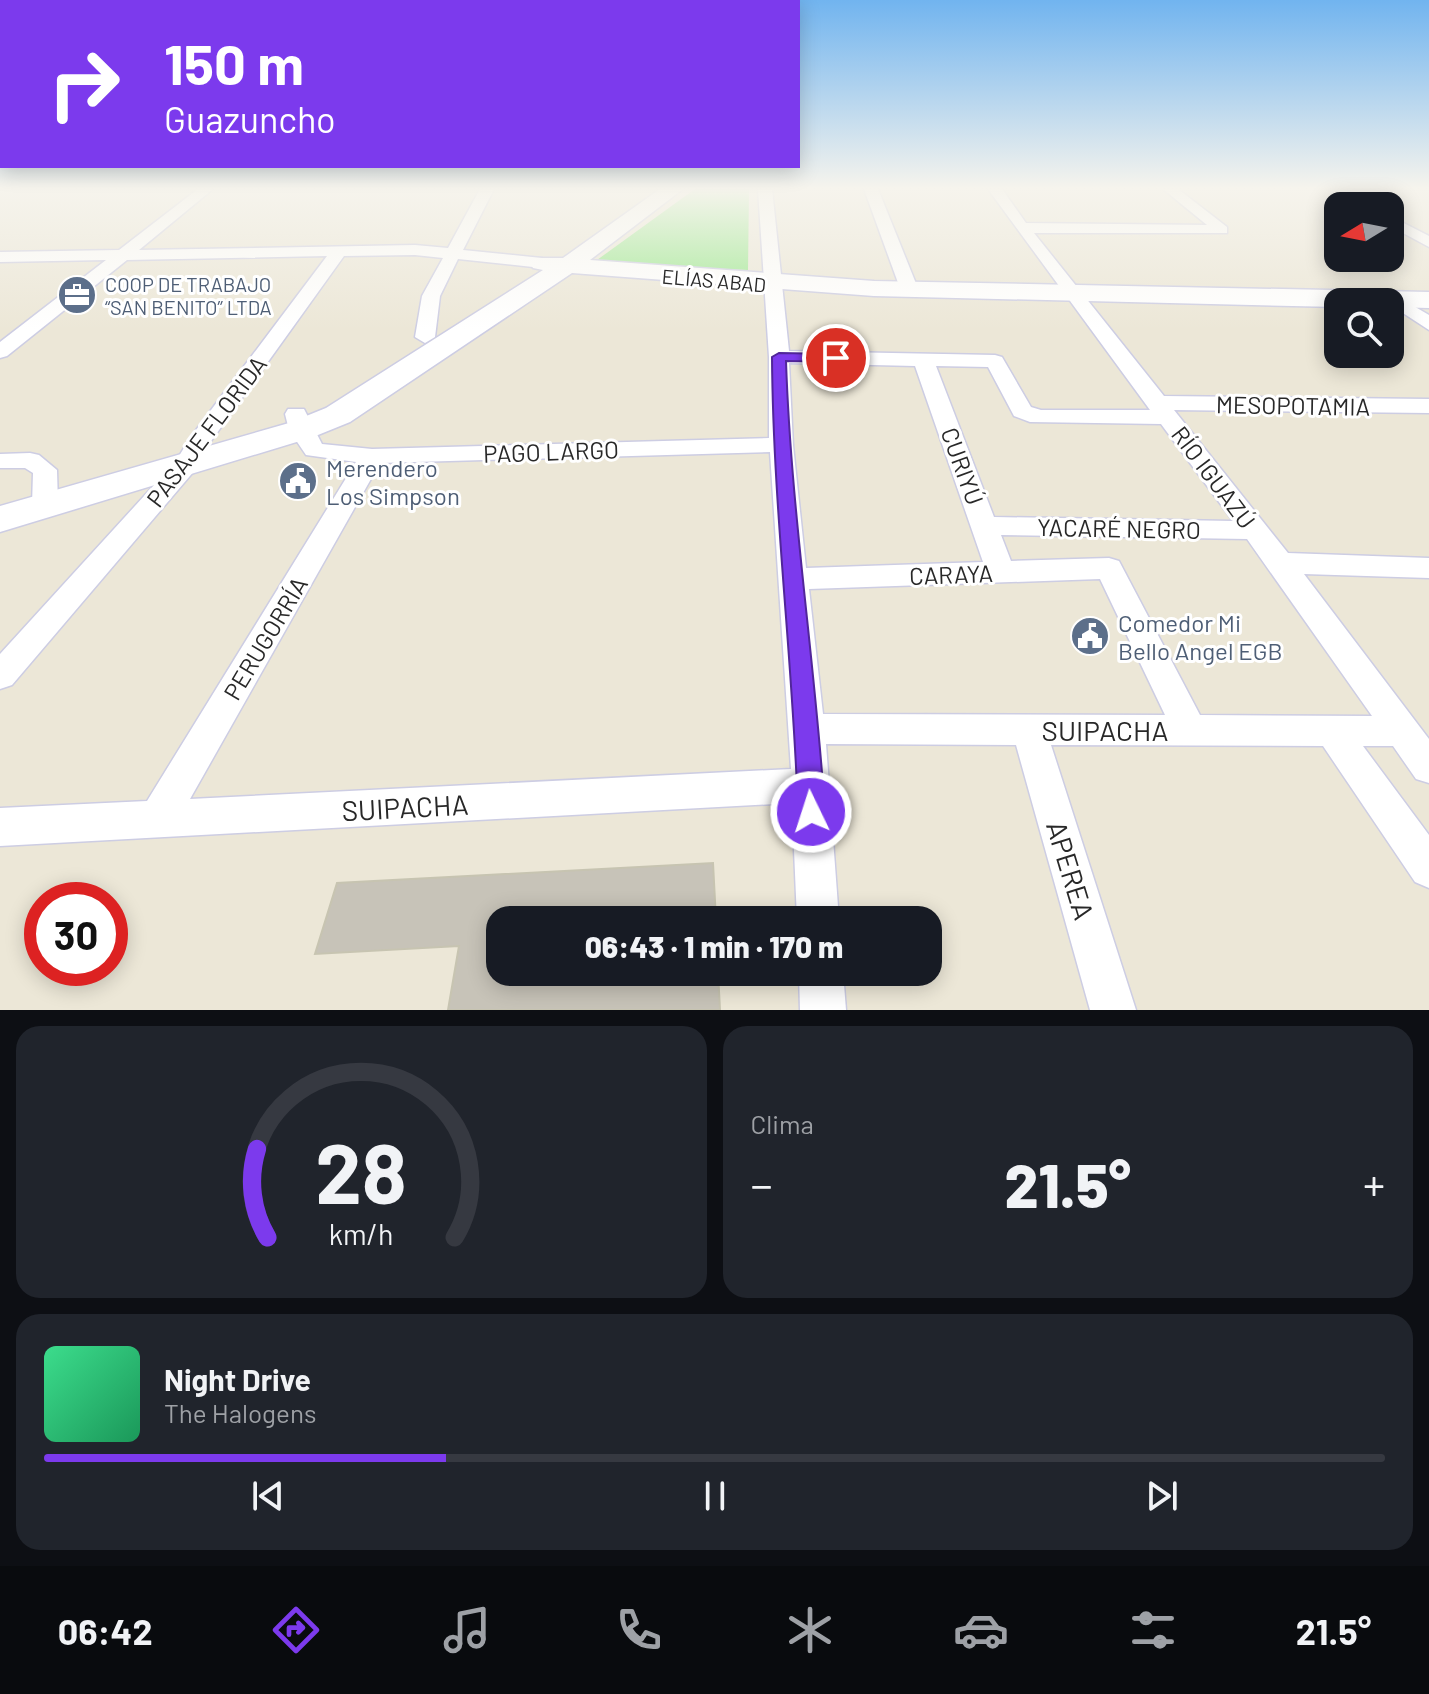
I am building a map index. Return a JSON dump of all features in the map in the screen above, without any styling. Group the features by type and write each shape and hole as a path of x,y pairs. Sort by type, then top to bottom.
{"main road":[{"path":"0,497 46,494 299,422 338,415 371,396 589,236"},
{"path":"299,422 425,337 598,236"},
{"name":"ELÍAS ABAD","path":"554,264 774,285 1074,296 1324,298"},
{"name":"ELÍAS ABAD","path":"1404,299 1429,300"},
{"path":"0,519 46,494"}],"street":[{"path":"0,352 147,236"},
{"path":"425,337 431,296 460,236"},
{"path":"769,236 779,357 781,445 807,729 817,906"},
{"path":"889,236 910,291"},
{"name":"RÍO IGUAZÚ","path":"1028,236 1280,563 1429,767"},
{"name":"ELÍAS ABAD","path":"0,257 339,251 451,253 554,264"},
{"name":"PASAJE FLORIDA","path":"0,676 192,454 339,251"},
{"path":"1404,307 1429,324"},
{"path":"779,357 923,360"},
{"name":"MESOPOTAMIA","path":"923,360 995,361 1022,411 1038,417 1163,410 1429,406"},
{"name":"CURIYÚ","path":"923,360 1001,572"},
{"name":"PAGO LARGO","path":"299,422 314,450 372,456 781,445"},
{"name":"PERUGORRÍA","path":"157,820 372,456"},
{"path":"0,461 30,460 45,470 46,494"},
{"name":"YACARÉ NEGRO","path":"985,526 1254,530"},
{"path":"1280,563 1429,568"},
{"name":"CARAYA","path":"793,579 1109,568 1190,731"},
{"name":"SUIPACHA","path":"807,729 1402,731"},
{"name":"APEREA","path":"1029,730 1113,1010"},
{"path":"1332,731 1429,868"},
{"name":"SUIPACHA","path":"0,827 810,785"},
{"path":"822,986 823,1010"}],"green space":[{"path":"630,236 748,236 748,270 657,267 597,260"}],"building":[{"path":"713,863 715,906 486,906 486,986 719,986 720,1010 448,1010 459,946 315,954 337,883"}],"place":[{"name":"COOP DE TRABAJO “SAN BENITO” LTDA","path":"77,295"},
{"name":"Merendero Los Simpson","path":"298,481"},
{"name":"Comedor Mi Bello Angel EGB","path":"1090,636"}],"route":[{"path":"811,812 807,729 781,445 779,357 836,358"}]}
